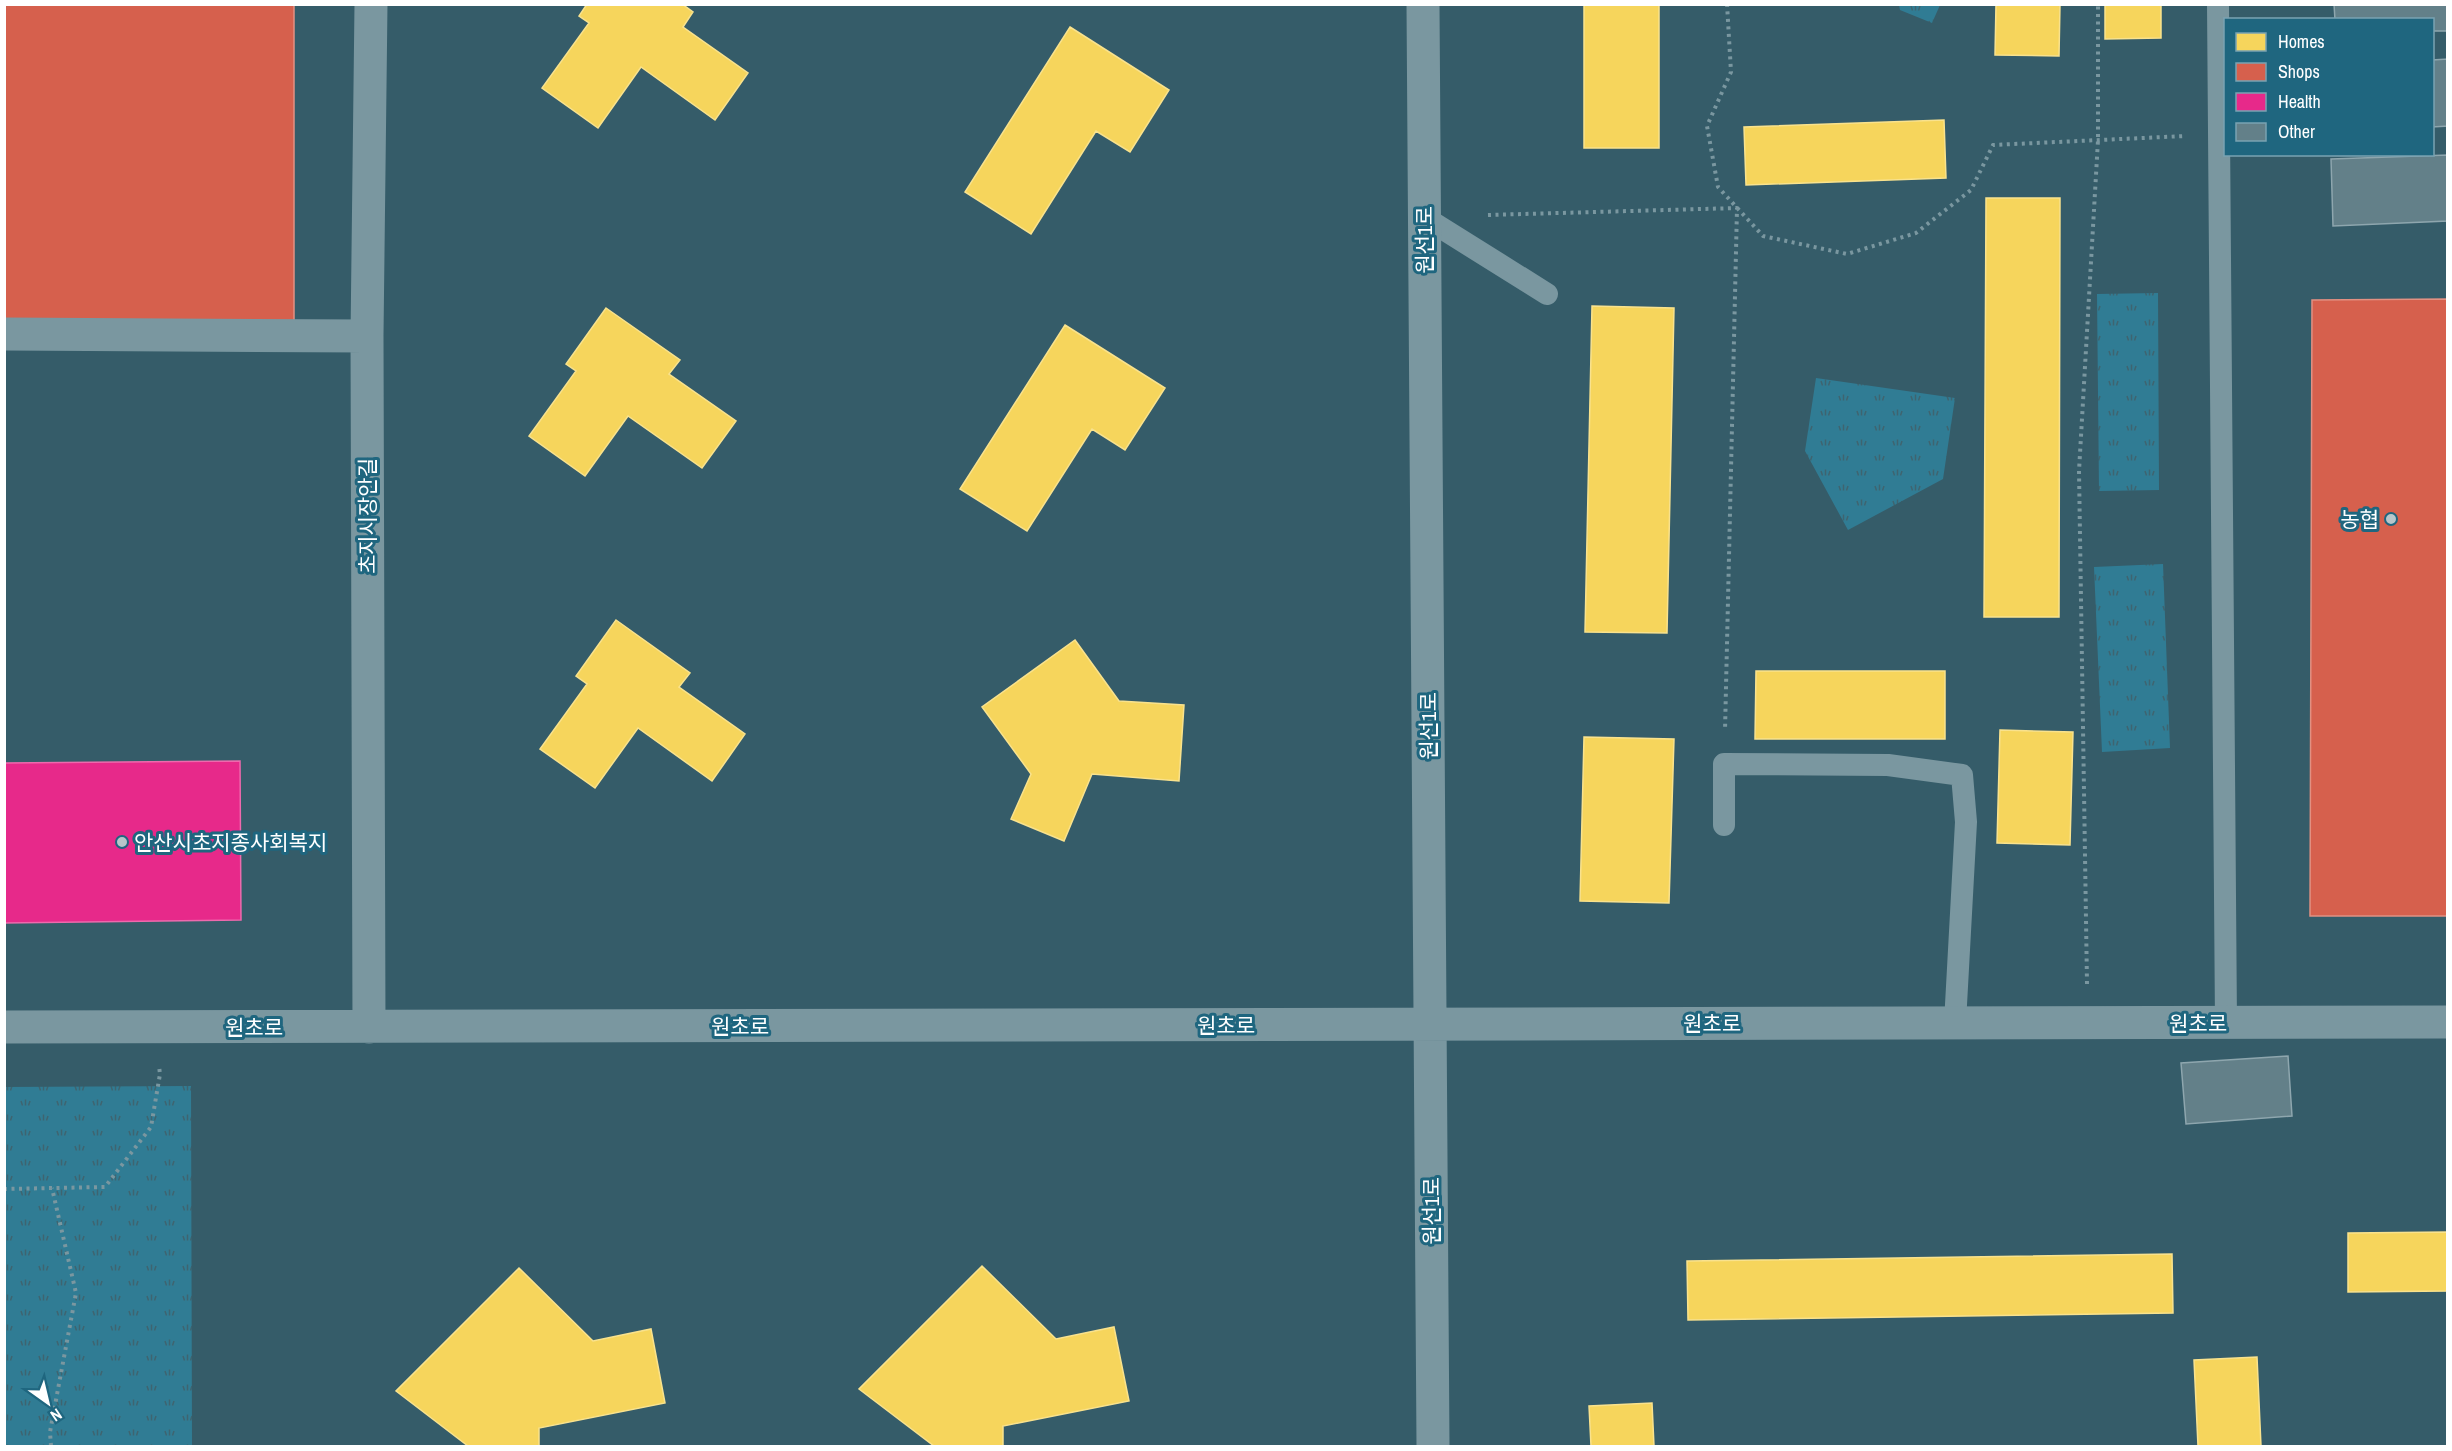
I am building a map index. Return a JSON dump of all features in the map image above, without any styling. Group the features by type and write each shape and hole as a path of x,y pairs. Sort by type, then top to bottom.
{"street":[{"name":"초지시장안길","path":"369,1027 367,336 371,4"},
{"name":"원선1로","path":"1423,4 1433,1446"},
{"path":"4,334 367,336"},
{"name":"원초로","path":"4,1027 2448,1022"}],"lane":[{"path":"2218,4 2226,1023"},
{"path":"1424,217 1547,294"},
{"path":"1724,825 1724,764 1888,765 1962,775 1966,822 1955,1023"}],"path":[{"path":"1727,4 1731,72 1707,126 1718,188 1763,236 1847,254 1916,233 1971,190 1993,145 2219,135"},
{"path":"2088,1023 2079,471 2098,140 2098,4"},
{"path":"1424,217 1737,208"},
{"path":"1724,764 1737,208"},
{"path":"4,1189 105,1187 151,1127 160,1074 155,1027"},
{"path":"51,1446 50,1432 76,1293 52,1188"}],"green space":[{"path":"1899,4 1940,5 1932,23 1900,10"},
{"path":"2158,293 2159,490 2099,491 2097,294"},
{"path":"1816,378 1955,398 1943,479 1848,530 1805,451"},
{"path":"2163,564 2170,748 2102,752 2094,567"},
{"path":"191,1086 192,1446 5,1446 5,1087"}],"building: Homes":[{"path":"587,4 682,4 693,12 683,27 748,73 715,120 641,67 598,128 542,88 589,23 579,16"},
{"path":"1584,4 1659,4 1659,148 1584,148"},
{"path":"1996,4 2060,4 2059,56 1995,55"},
{"path":"2105,4 2161,4 2161,38 2105,39"},
{"path":"1070,27 1169,90 1130,152 1096,131 1031,234 965,192"},
{"path":"1944,120 1946,178 1746,185 1744,127"},
{"path":"1986,198 2060,198 2059,617 1984,617"},
{"path":"1592,306 1674,308 1667,633 1585,632"},
{"path":"606,308 680,360 669,374 736,421 702,468 628,416 585,476 529,436 576,371 566,364"},
{"path":"1065,325 1165,388 1125,450 1092,429 1027,531 960,489"},
{"path":"616,620 690,673 679,687 745,734 712,781 638,728 595,788 540,749 587,684 576,676"},
{"path":"1075,640 1119,701 1184,705 1179,781 1092,774 1064,841 1011,819 1031,774 982,707"},
{"path":"1756,671 1945,671 1945,739 1755,739"},
{"path":"2000,730 2073,732 2070,845 1997,843"},
{"path":"1584,737 1674,739 1669,903 1580,901"},
{"path":"2448,1232 2448,1291 2348,1292 2348,1233"},
{"path":"2172,1254 2173,1313 1688,1320 1687,1261"},
{"path":"982,1266 1056,1339 1114,1327 1129,1401 1003,1426 1003,1446 934,1446 859,1389"},
{"path":"519,1268 593,1341 651,1329 665,1403 539,1428 539,1446 468,1446 396,1391"},
{"path":"2257,1357 2261,1446 2198,1446 2194,1360"},
{"path":"1652,1403 1654,1446 1591,1446 1589,1406"}],"building: Shops":[{"path":"4,4 294,4 294,322 4,323"},
{"path":"2448,299 2448,916 2310,916 2312,300"}],"building: Health":[{"name":"안산시초지종사회복지","path":"240,761 241,920 4,923 4,763"}],"building: Other":[{"path":"2334,4 2448,4 2448,31 2434,31 2434,18 2335,18"},
{"path":"2448,59 2448,126 2434,127 2434,60"},
{"path":"2448,155 2448,221 2333,226 2331,159"},
{"path":"2288,1056 2292,1116 2186,1124 2181,1063"}],"place":[{"name":"농협","path":"2391,519"},
{"name":"안산시초지종사회복지","path":"122,842"}]}
